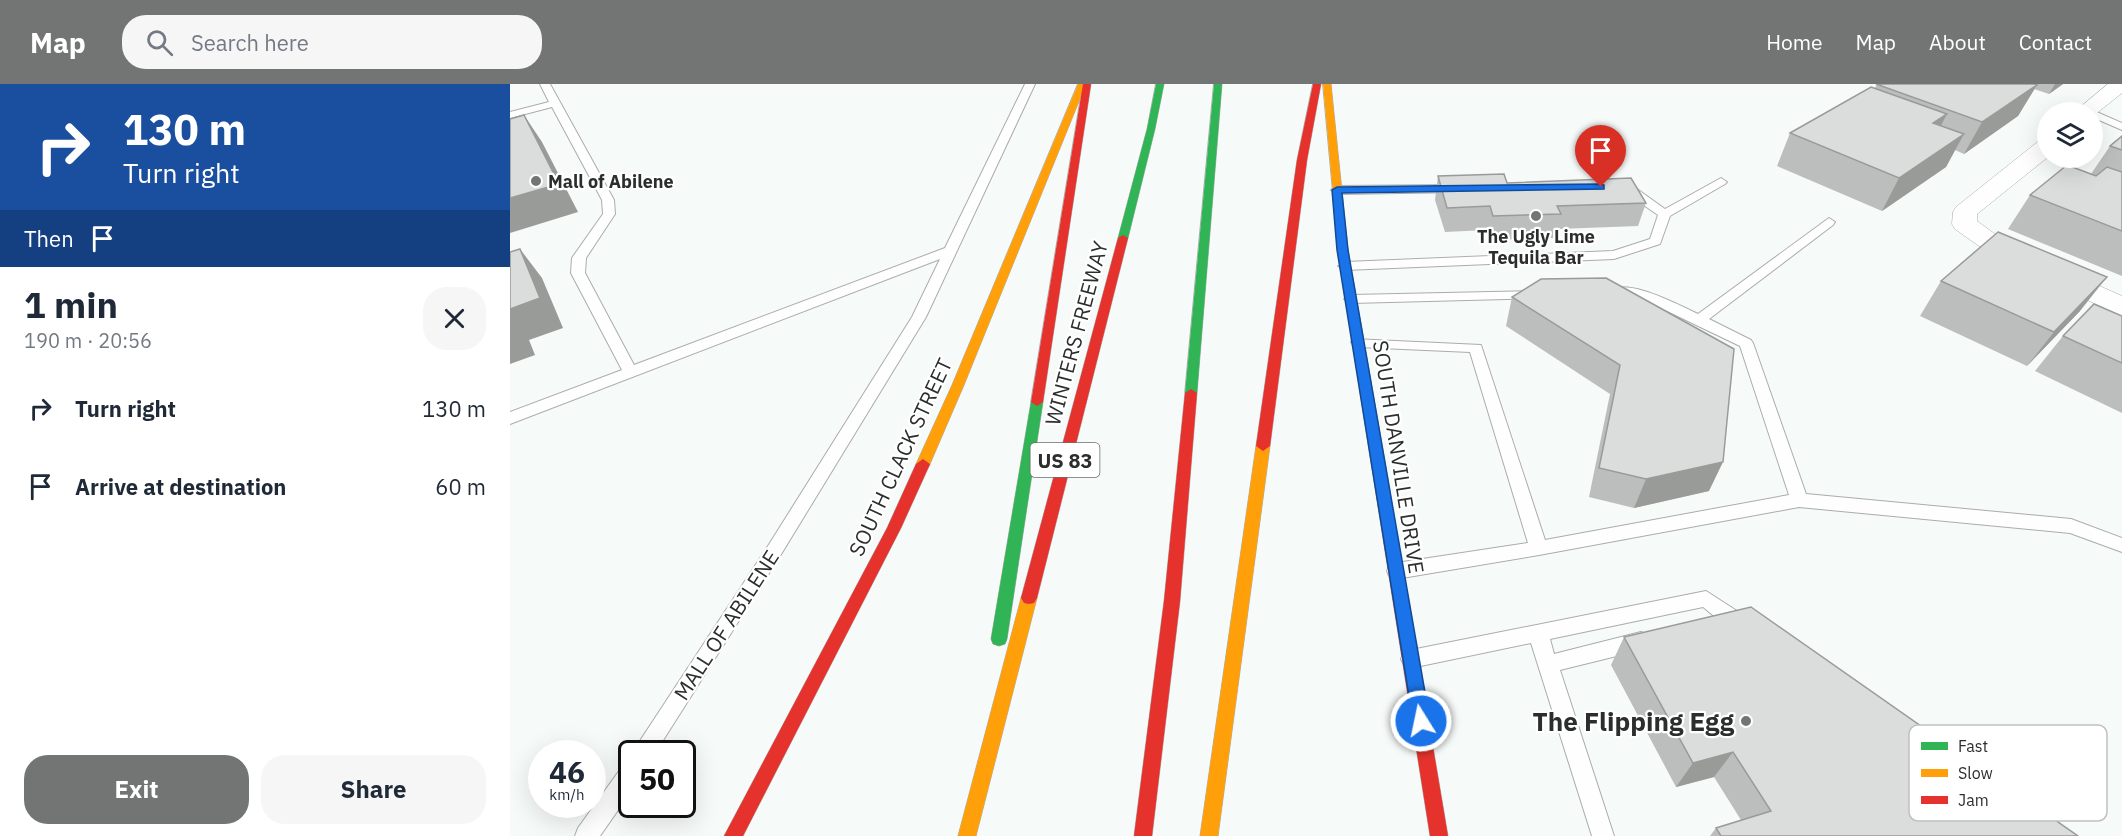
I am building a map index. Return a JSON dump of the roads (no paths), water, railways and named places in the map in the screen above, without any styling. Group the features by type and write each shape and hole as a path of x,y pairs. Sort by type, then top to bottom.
{"main road":[{"name":"SOUTH CLACK STREET","path":"733,836 894,528 958,385 1082,84"},
{"path":"996,656 1088,84"},
{"name":"WINTERS FREEWAY","path":"967,834 1151,129 1160,84"},
{"path":"1143,836 1172,601 1218,84"},
{"path":"1209,836 1302,160 1317,84"},
{"name":"SOUTH DANVILLE DRIVE","path":"1328,84 1345,266 1439,836"},
{"path":"967,834 990,691"}],"street":[{"path":"2100,102 2121,84"},
{"path":"2037,154 1965,212 1964,224 2005,253 2122,307"}],"lane":[{"path":"546,84 608,200 609,214 579,258 578,273 631,373"},
{"name":"MALL OF ABILENE","path":"651,740 774,551 919,317 1030,84"},
{"path":"510,115 557,103"},
{"path":"2103,118 2122,127"},
{"path":"1345,266 1614,255 1655,241 1665,213 1721,182"},
{"path":"1613,187 1625,187 1665,213"},
{"path":"1337,190 1469,189"},
{"path":"1699,320 1829,222"},
{"path":"510,418 950,251"},
{"path":"1594,294 1640,293 1746,343 1799,500"},
{"path":"1351,299 1547,295"},
{"path":"1358,342 1476,348 1539,548"},
{"path":"1396,571 1539,548 1799,500 2071,526 2122,545"},
{"path":"1411,659 1706,599 1760,638"},
{"path":"1709,623 1732,618"},
{"path":"1538,633 1603,836"},
{"path":"1548,664 1663,635"},
{"path":"586,836 618,791"}],"place":[{"name":"Mall of Abilene","path":"536,181"},
{"name":"The Ugly Lime Tequila Bar","path":"1536,216"},
{"name":"The Flipping Egg","path":"1746,721"}]}
